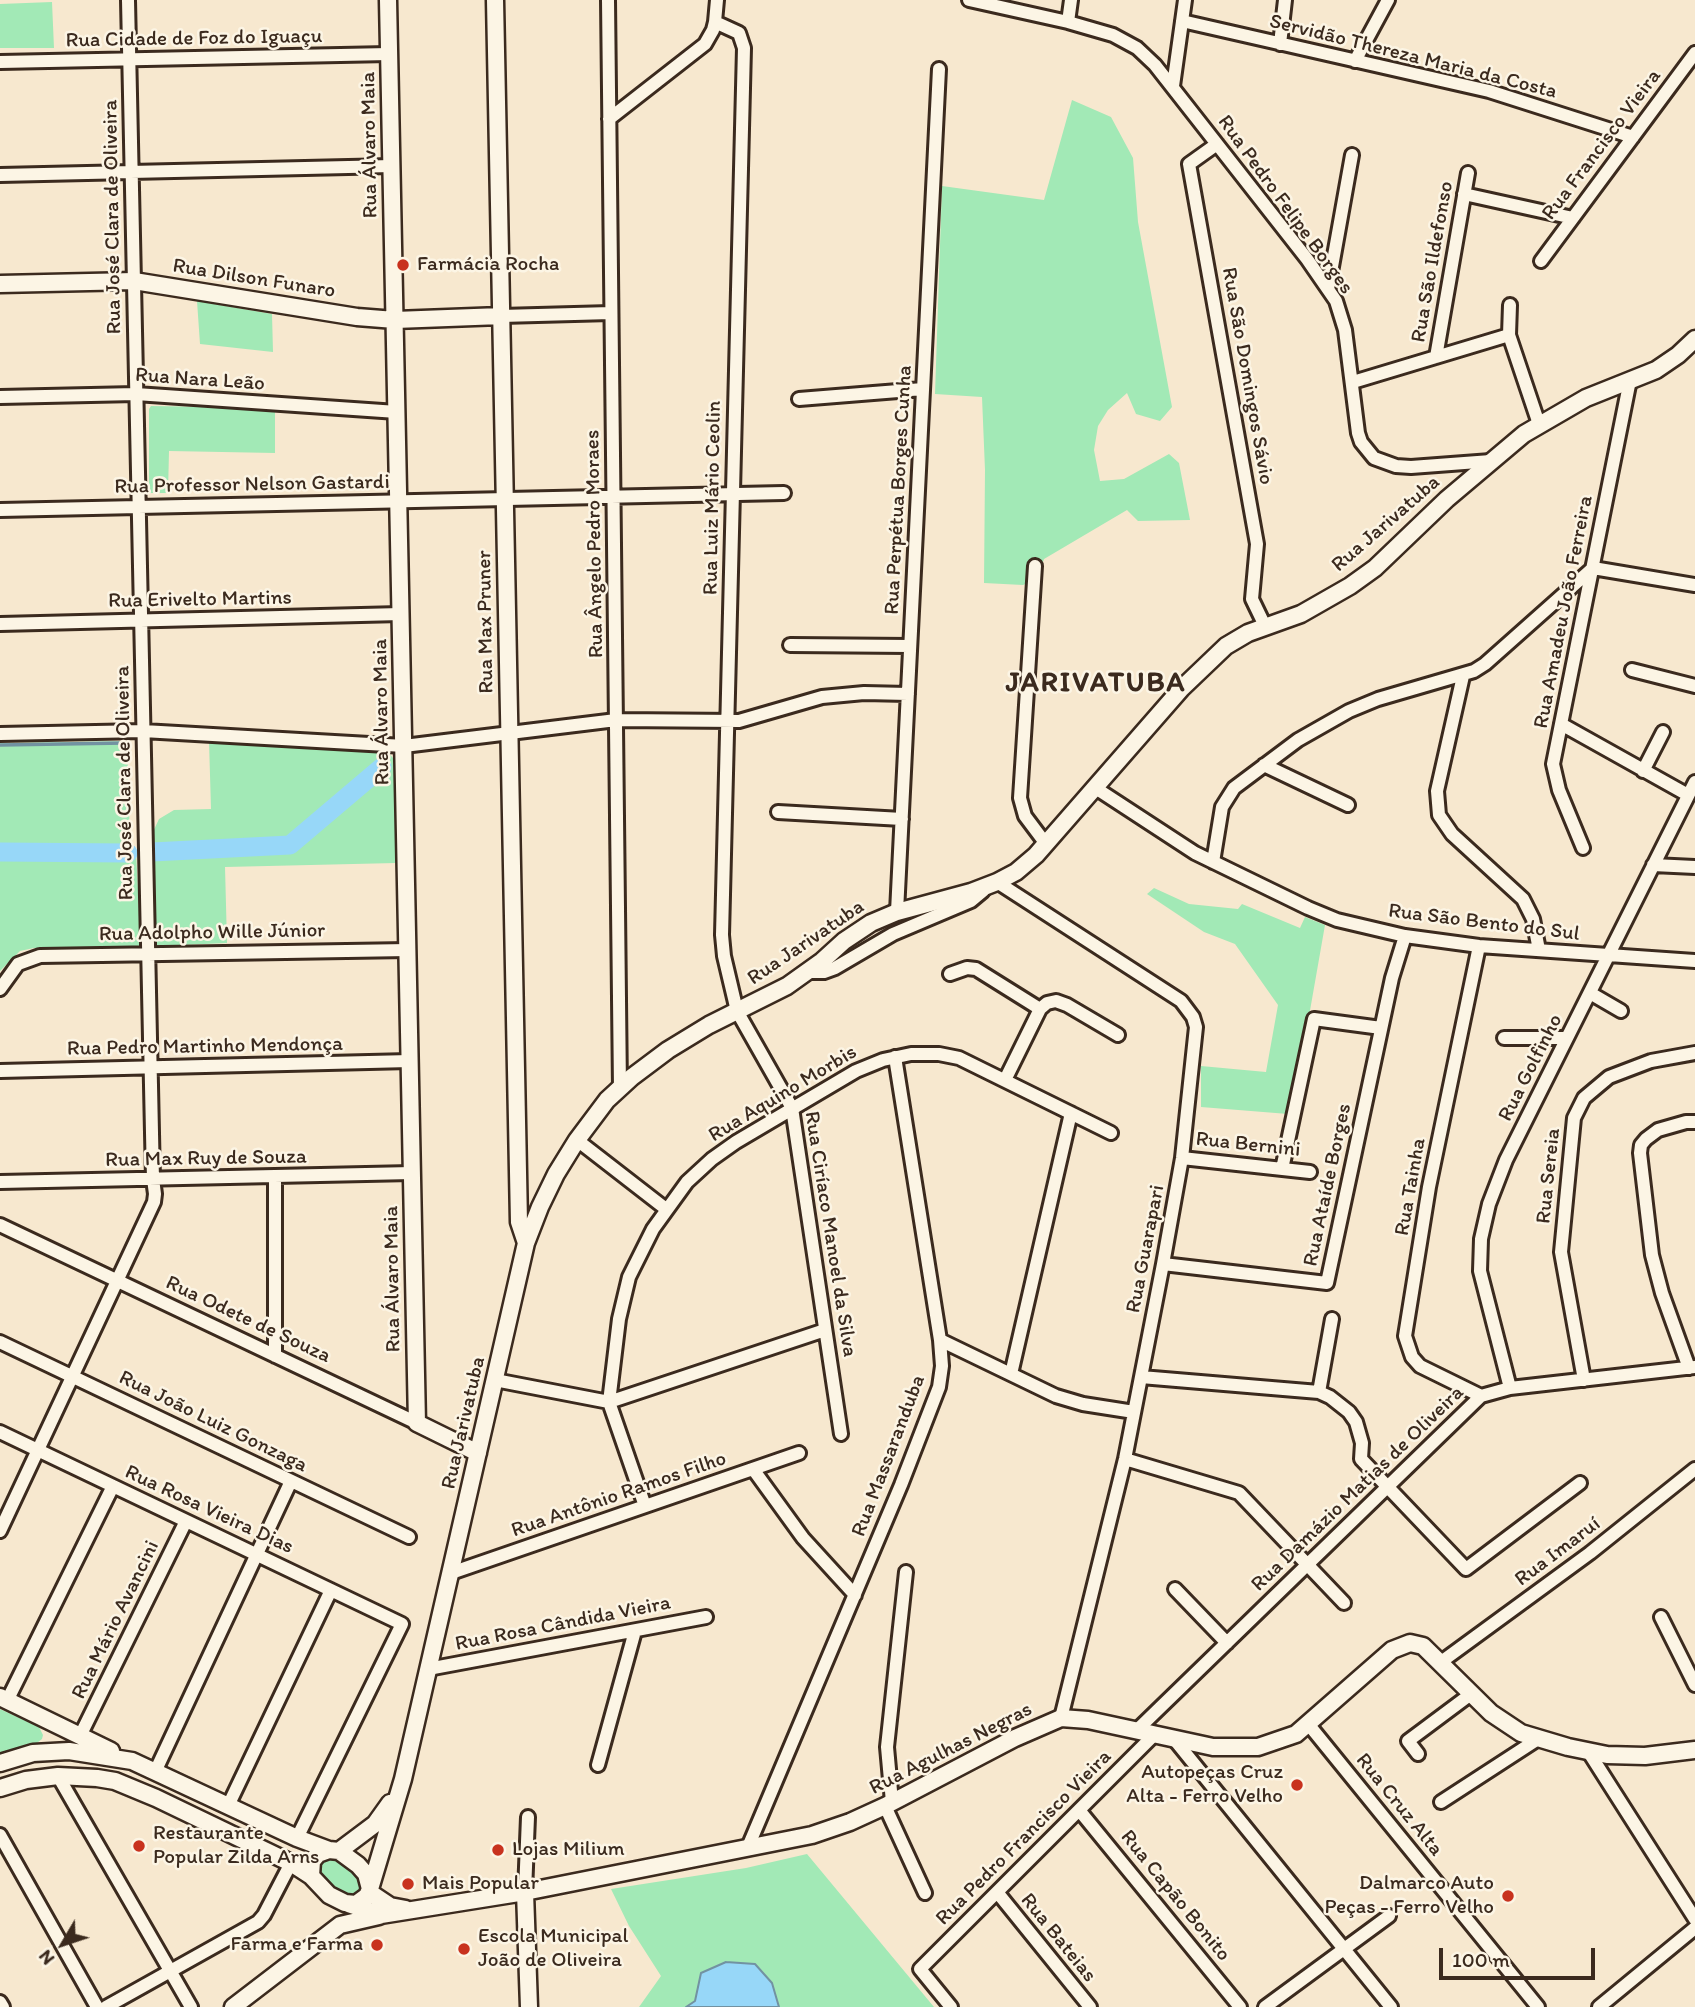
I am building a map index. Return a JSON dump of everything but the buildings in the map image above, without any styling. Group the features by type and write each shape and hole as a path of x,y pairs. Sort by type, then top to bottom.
{"street":[{"name":"Rua José Clara de Oliveira","path":"0,1531 154,1202 128,0"},
{"name":"Rua Álvaro Maia","path":"388,0 417,1423"},
{"name":"Rua Max Pruner","path":"495,0 519,1222 526,1243"},
{"name":"Rua Ângelo Pedro Moraes","path":"608,0 620,1087"},
{"path":"609,119 697,51 709,38 715,22 717,0"},
{"name":"Rua Pedro Felipe Borges","path":"969,0 1100,30 1125,40 1147,57 1173,86 1328,289 1343,323 1358,433 1361,442 1374,458 1382,463 1411,467 1491,460"},
{"path":"1068,22 1071,0"},
{"path":"1173,86 1185,0"},
{"path":"1280,44 1285,0"},
{"path":"1355,61 1388,0"},
{"name":"Servidão Thereza Maria da Costa","path":"1182,21 1489,91 1633,137"},
{"name":"Rua Luiz Mário Ceolin","path":"715,22 738,33 744,48 722,935 724,956 737,1011"},
{"name":"Rua Francisco Vieira","path":"1541,261 1695,53"},
{"name":"Rua Cidade de Foz do Iguaçu","path":"0,62 389,54"},
{"name":"Rua Perpétua Borges Cunha","path":"897,912 939,69"},
{"name":"Rua São Domingos Sávio","path":"1217,144 1189,164 1257,544 1252,599 1265,626"},
{"path":"1328,289 1352,155"},
{"path":"0,175 392,166"},
{"name":"Rua São Ildefonso","path":"1436,357 1468,173"},
{"path":"1464,194 1573,218"},
{"name":"Rua Dilson Funaro","path":"0,284 134,281 328,313 395,320 501,316"},
{"path":"1510,305 1509,335 1539,424"},
{"path":"501,316 611,313"},
{"path":"1353,382 1509,335"},
{"name":"Rua Jarivatuba","path":"354,1905 403,1779 526,1243 548,1189 577,1140 620,1087 668,1050 787,986 858,930 897,912 993,884 1027,863 1208,661 1236,639 1301,614 1361,578 1491,460 1539,424 1577,402 1656,370 1695,339"},
{"path":"1678,355 1695,356"},
{"name":"Rua Amadeu João Ferreira","path":"1583,848 1554,776 1553,764 1630,380"},
{"path":"799,399 923,389"},
{"name":"Rua Nara Leão","path":"0,397 136,394 397,412"},
{"name":"Rua Professor Nelson Gastardi","path":"0,510 784,493"},
{"path":"1034,566 1020,798 1025,816 1046,844"},
{"path":"1213,862 1224,800 1234,788 1316,729 1349,711 1408,690 1463,676 1485,664 1593,568 1695,585"},
{"name":"Rua Erivelto Martins","path":"0,624 401,614"},
{"path":"790,645 911,646"},
{"path":"1632,670 1695,686"},
{"path":"1463,676 1437,791 1439,815 1452,834 1523,899 1533,919 1539,950"},
{"path":"0,734 143,731 404,746 616,720 726,723 752,719 822,697 864,693 908,694"},
{"path":"1561,724 1688,795"},
{"path":"1643,771 1663,732"},
{"path":"1264,765 1348,805"},
{"name":"Rua Golfinho","path":"1510,1388 1480,1271 1481,1239 1489,1204 1506,1160 1695,782"},
{"name":"Rua São Bento do Sul","path":"1094,787 1147,823 1213,862 1321,914 1352,924 1405,936 1479,946 1695,961"},
{"path":"778,812 902,819"},
{"path":"1653,865 1695,867"},
{"path":"808,971 824,972 835,968 892,934 971,901 993,884"},
{"name":"Rua Guarapari","path":"993,884 1139,973 1187,1007 1193,1017 1196,1036 1182,1158 1135,1412 1061,1718"},
{"name":"Rua Ataíde Borges","path":"1163,1264 1327,1283 1392,978 1405,936"},
{"name":"Rua Tainha","path":"1479,946 1431,1176 1405,1336 1412,1357 1420,1366 1481,1396"},
{"name":"Rua Adolpho Wille Júnior","path":"0,989 18,964 40,956 408,950"},
{"path":"950,974 967,968 976,969 1040,1009"},
{"path":"1590,993 1621,1011"},
{"path":"1006,1080 1040,1009 1052,1001 1061,1003 1118,1035"},
{"name":"Rua Ciríaco Manoel da Silva","path":"737,1011 792,1108 841,1434"},
{"path":"1282,1168 1314,1019 1381,1028"},
{"path":"1504,1038 1567,1038"},
{"name":"Rua Aquino Morbis","path":"645,1506 609,1402 615,1344 624,1297 635,1264 666,1209 687,1182 712,1159 856,1071 895,1057 926,1053 948,1055 1006,1080 1111,1133"},
{"name":"Rua Sereia","path":"1584,1380 1561,1252 1574,1118 1584,1098 1609,1077 1664,1057 1695,1054"},
{"name":"Rua Massaranduba","path":"748,1847 855,1595 934,1401 941,1377 940,1340 895,1057"},
{"name":"Rua Pedro Martinho Mendonça","path":"0,1071 410,1061"},
{"path":"1010,1374 1071,1113"},
{"path":"1692,1367 1662,1293 1653,1255 1640,1153 1641,1145 1658,1130 1671,1125 1695,1122"},
{"path":"577,1140 666,1209"},
{"name":"Rua Bernini","path":"1182,1158 1310,1172"},
{"name":"Rua Max Ruy de Souza","path":"0,1182 412,1173"},
{"path":"275,1177 275,1356"},
{"name":"Rua Odete de Souza","path":"0,1224 478,1453"},
{"path":"1319,1392 1332,1319"},
{"path":"495,1380 609,1402 825,1330"},
{"path":"940,1340 1069,1400 1135,1412"},
{"name":"Rua João Luiz Gonzaga","path":"0,1342 409,1537"},
{"name":"Rua Damázio Matias de Oliveira","path":"1137,1730 1481,1396 1510,1388 1692,1367"},
{"path":"1140,1377 1319,1392 1340,1403 1349,1412 1360,1432 1361,1459 1466,1569 1580,1483"},
{"name":"Rua Rosa Vieira Dias","path":"0,1432 402,1624 297,1838"},
{"name":"Rua Antônio Ramos Filho","path":"451,1573 799,1453"},
{"path":"1125,1459 1238,1493 1344,1603"},
{"path":"753,1469 803,1538 855,1595"},
{"name":"Rua Imaruí","path":"1440,1662 1590,1553 1695,1469"},
{"path":"155,1772 291,1481"},
{"path":"113,1486 3,1699 297,1838 348,1856 366,1874 354,1905 233,2007"},
{"name":"Rua Mário Avancini","path":"80,1736 186,1521"},
{"path":"906,1572 887,1747 889,1804 925,1893"},
{"path":"1174,1589 1227,1643"},
{"path":"228,1806 331,1590"},
{"name":"Rua Rosa Cândida Vieira","path":"428,1670 706,1617"},
{"path":"1661,1617 1695,1685"},
{"path":"598,1765 635,1631"},
{"name":"Rua Agulhas Negras","path":"354,1905 381,1915 525,1892 832,1830 889,1804 1015,1738 1061,1718 1088,1720 1227,1748 1258,1747 1283,1740 1309,1725 1392,1650 1410,1643 1423,1646 1491,1713 1510,1728 1538,1739 1588,1751 1626,1756 1695,1750"},
{"path":"1418,1754 1408,1741 1471,1694"},
{"name":"Rua Cruz Alta","path":"1309,1725 1538,2007"},
{"name":"Rua Pedro Francisco Vieira","path":"951,2007 920,1969 1155,1734"},
{"path":"1174,1739 1391,2007"},
{"path":"1441,1802 1538,1739"},
{"path":"0,1763 33,1753 69,1751 132,1761"},
{"path":"1588,1751 1695,1919"},
{"path":"0,1788 26,1780 58,1776 97,1778 131,1787 291,1863 311,1876 318,1887 354,1905"},
{"path":"58,1776 191,2007"},
{"name":"Rua Jarivatuba","path":"334,1850 376,1824 403,1779"},
{"name":"Rua Capão Bonito","path":"1079,1810 1240,2007"},
{"path":"528,1817 525,1892 529,2007"},
{"path":"0,1835 97,2007"},
{"path":"311,1876 312,1861 318,1854 334,1850"},
{"path":"106,2007 258,1922 291,1863"},
{"name":"Rua Bateias","path":"997,1892 1090,2007"},
{"name":"Rua Agulhas Negras","path":"354,1905 412,1910"},
{"path":"1265,2007 1389,1916"},
{"path":"1599,2007 1695,1928"},
{"path":"0,2002 3,2007"}],"green space":[{"path":"52,2 54,48 0,48 0,4"},
{"path":"1072,100 1111,117 1133,158 1138,222 1172,407 1160,421 1136,414 1127,393 1108,410 1098,426 1094,450 1100,481 1124,479 1169,454 1179,463 1190,520 1138,521 1127,510 1044,559 1037,579 1023,585 984,583 985,470 982,397 935,394 942,186 1044,200"},
{"path":"197,301 272,314 273,352 200,344"},
{"path":"151,406 275,408 275,453 169,451 168,493 149,493"},
{"path":"127,741 130,842 136,852 141,944 136,948 34,948 20,951 0,971 0,743"},
{"path":"209,741 359,747 387,751 395,766 396,863 225,867 227,943 159,946 154,943 152,834 159,819 174,810 211,809"},
{"path":"1154,888 1189,904 1238,909 1242,904 1300,928 1305,917 1325,925 1305,1039 1288,1114 1201,1107 1201,1066 1266,1072 1278,1005 1235,944 1204,932 1147,894"},
{"path":"0,1709 39,1727 42,1739 33,1746 0,1754"},
{"path":"807,1854 934,2007 639,2007 661,1976 629,1926 611,1889 746,1868"},
{"path":"333,1856 362,1884 358,1893 349,1895 330,1888 318,1875 321,1862"}],"water":[{"path":"726,1962 755,1964 772,1983 779,2007 686,2007 695,2001 701,1973"}],"waterway":[{"path":"0,745 125,743"},
{"path":"152,852 290,845 382,767"},
{"path":"0,852 128,853"}],"place":[{"name":"Farmácia Rocha","path":"403,265"},
{"name":"Autopeças Cruz Alta - Ferro Velho","path":"1297,1785"},
{"name":"Restaurante Popular Zilda Arns","path":"139,1846"},
{"name":"Lojas Milium","path":"498,1850"},
{"name":"Mais Popular","path":"408,1884"},
{"name":"Dalmarco Auto Peças - Ferro Velho","path":"1508,1896"},
{"name":"Farma e Farma","path":"377,1945"},
{"name":"Escola Municipal João de Oliveira","path":"464,1949"}],"district":[{"name":"JARIVATUBA","path":"1096,684"}]}
